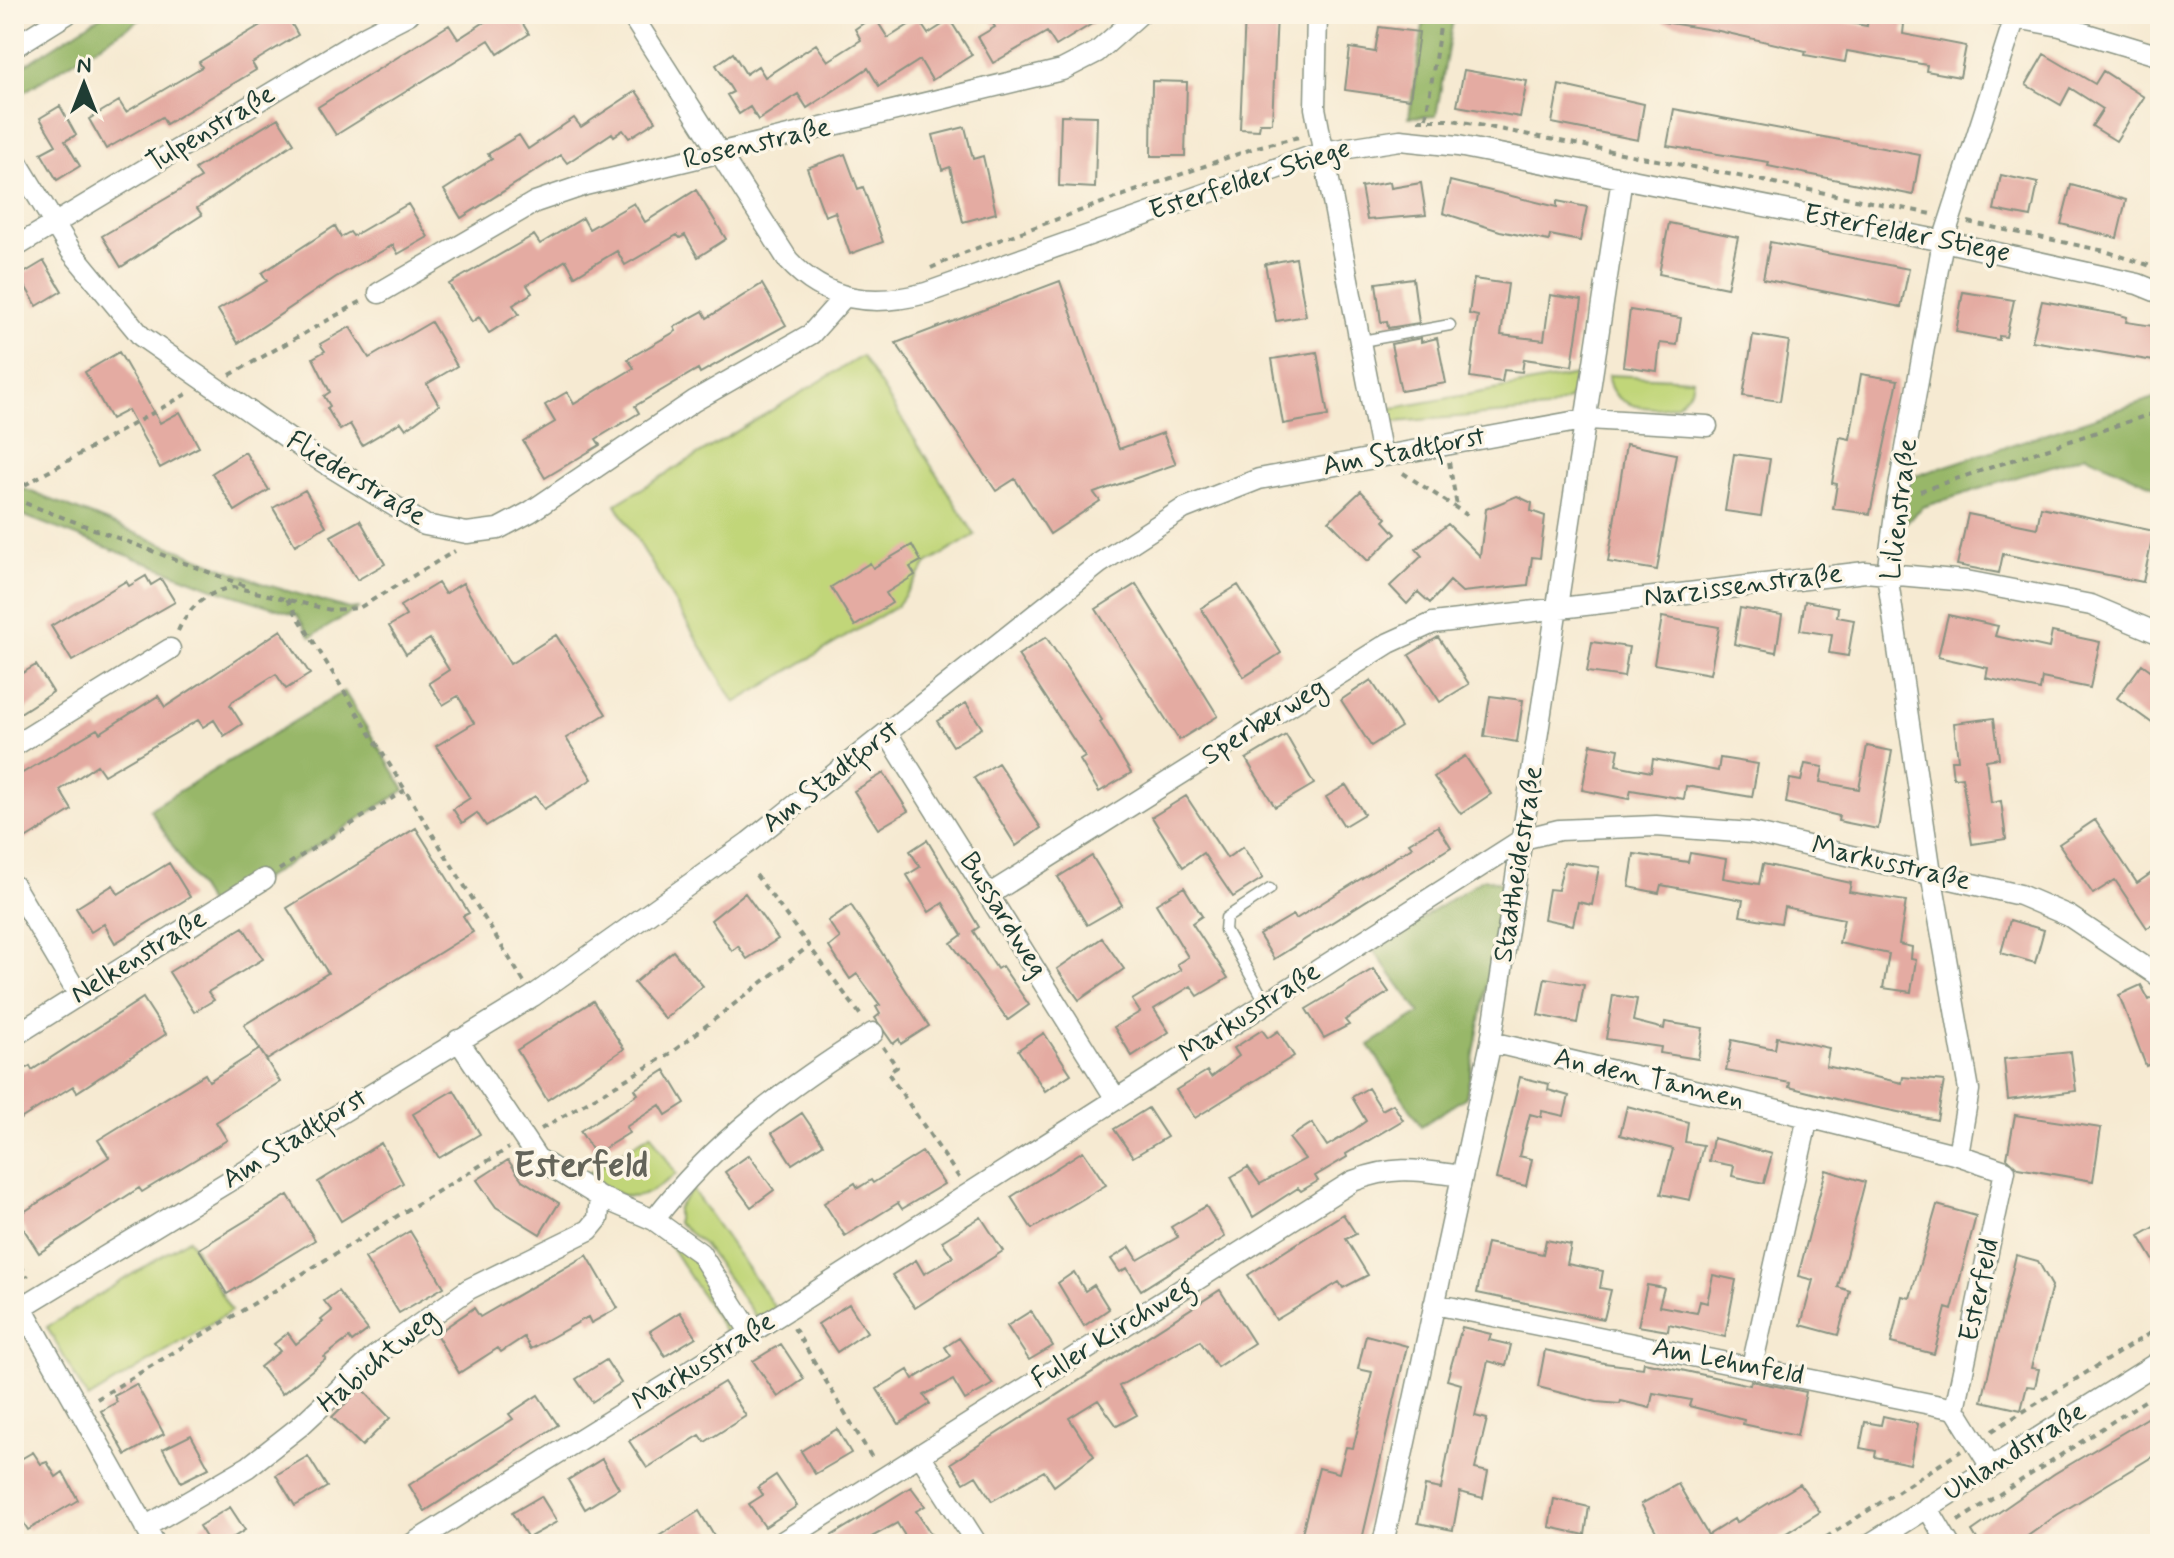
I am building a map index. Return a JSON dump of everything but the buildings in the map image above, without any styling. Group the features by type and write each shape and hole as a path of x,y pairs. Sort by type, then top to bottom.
{"street":[{"path":"14,47 67,14"},
{"name":"Tulpenstraße","path":"14,248 366,36 409,14"},
{"name":"Esterfelder Stiege","path":"631,14 788,260 802,276 844,297 883,302 926,293 1323,152 1376,141 1423,141 1622,178 1943,241 2138,284 2160,293"},
{"name":"Rosenstraße","path":"379,293 535,202 585,185 1062,70 1097,52 1140,14"},
{"path":"1317,14 1313,80 1323,152 1382,456"},
{"path":"2008,16 2060,26 2160,56"},
{"name":"Lilienstraße","path":"1958,1155 1969,1090 1931,873 1887,574 1897,499 1943,241 2008,16"},
{"name":"Fliederstraße","path":"14,157 52,224 141,336 210,386 425,525 467,533 498,529 530,512 694,401 811,334 844,297"},
{"name":"Stadtheidestraße","path":"1383,1544 1491,1042 1588,419 1622,178"},
{"name":"Am Stadtforst","path":"17,1304 533,996 749,842 1100,563 1183,509 1259,479 1588,419 1707,426"},
{"name":"Narzissenstraße","path":"1558,607 1865,572 1966,581 2091,605 2160,634"},
{"name":"Sperberweg","path":"990,894 1408,632 1433,623 1558,607"},
{"path":"14,746 170,649"},
{"name":"Bussardweg","path":"887,733 1116,1099"},
{"name":"Markusstraße","path":"412,1544 751,1333 1523,839 1559,830 1656,826 1752,833 2020,895 2069,916 2160,977"},
{"name":"Nelkenstraße","path":"14,1036 264,879"},
{"path":"14,886 78,994"},
{"path":"654,1220 673,1195 757,1110 873,1033"},
{"path":"458,1040 522,1140 537,1158 600,1197 654,1220 700,1253 751,1333"},
{"name":"An den Tannen","path":"1491,1042 1808,1117 1958,1155 2005,1171"},
{"path":"1752,1366 1808,1117"},
{"name":"Fuller Kirchweg","path":"779,1544 1353,1181 1381,1170 1405,1168 1462,1176"},
{"name":"Esterfeld","path":"1955,1409 2005,1171"},
{"name":"Habichtweg","path":"150,1536 248,1467 299,1427 375,1356 469,1289 589,1230 598,1219 600,1197"},
{"path":"17,1304 150,1536"},
{"name":"Am Lehmfeld","path":"1434,1304 1955,1409"},
{"name":"Uhlandstraße","path":"1870,1544 1991,1467 2158,1368"},
{"path":"1955,1409 1991,1467"},
{"path":"920,1455 977,1544"},
{"path":"1927,1507 1945,1538"}],"lane":[{"path":"1362,341 1450,325"},
{"path":"1266,1003 1225,930 1226,918 1270,889"}],"path":[{"path":"1402,14 1442,17 1423,141"},
{"path":"210,386 379,293"},
{"path":"14,491 182,395"},
{"path":"1897,499 2160,411"},
{"path":"1446,444 1457,506"},
{"path":"1382,456 1467,515"},
{"path":"14,499 254,589 331,610 359,608 460,549 467,533"},
{"path":"170,649 187,610 218,590 254,589"},
{"path":"287,599 533,996"},
{"path":"264,879 405,790"},
{"path":"91,1403 522,1140 671,1053 809,946"},
{"path":"784,1312 884,1478"},
{"path":"1945,1538 2160,1391"}],"green space":[{"path":"104,14 149,14 14,98 14,72"},
{"path":"1425,14 1454,14 1436,116 1409,117"},
{"path":"862,356 975,535 927,564 897,606 735,703 616,504"},
{"path":"1577,375 1570,399 1546,410 1394,422 1388,409"},
{"path":"1608,375 1693,379 1691,390 1678,404 1656,408 1624,401 1610,386"},
{"path":"2160,396 2160,489 2086,455 1923,507 1892,535 1900,481"},
{"path":"14,485 264,584 349,609 359,608 311,637 297,615 218,590 14,512"},
{"path":"344,691 405,790 213,911 150,809"},
{"path":"1484,878 1505,884 1466,1097 1421,1126 1369,1045 1420,1013 1373,950"},
{"path":"651,1134 676,1174 662,1185 631,1197 611,1191 584,1176"},
{"path":"692,1189 776,1309 764,1317 755,1316 704,1245 677,1223 677,1209"},
{"path":"664,1236 690,1253 731,1319 728,1336"},
{"path":"189,1239 231,1311 88,1399 47,1327"}],"district":[{"name":"Esterfeld","path":"581,1166"}]}
